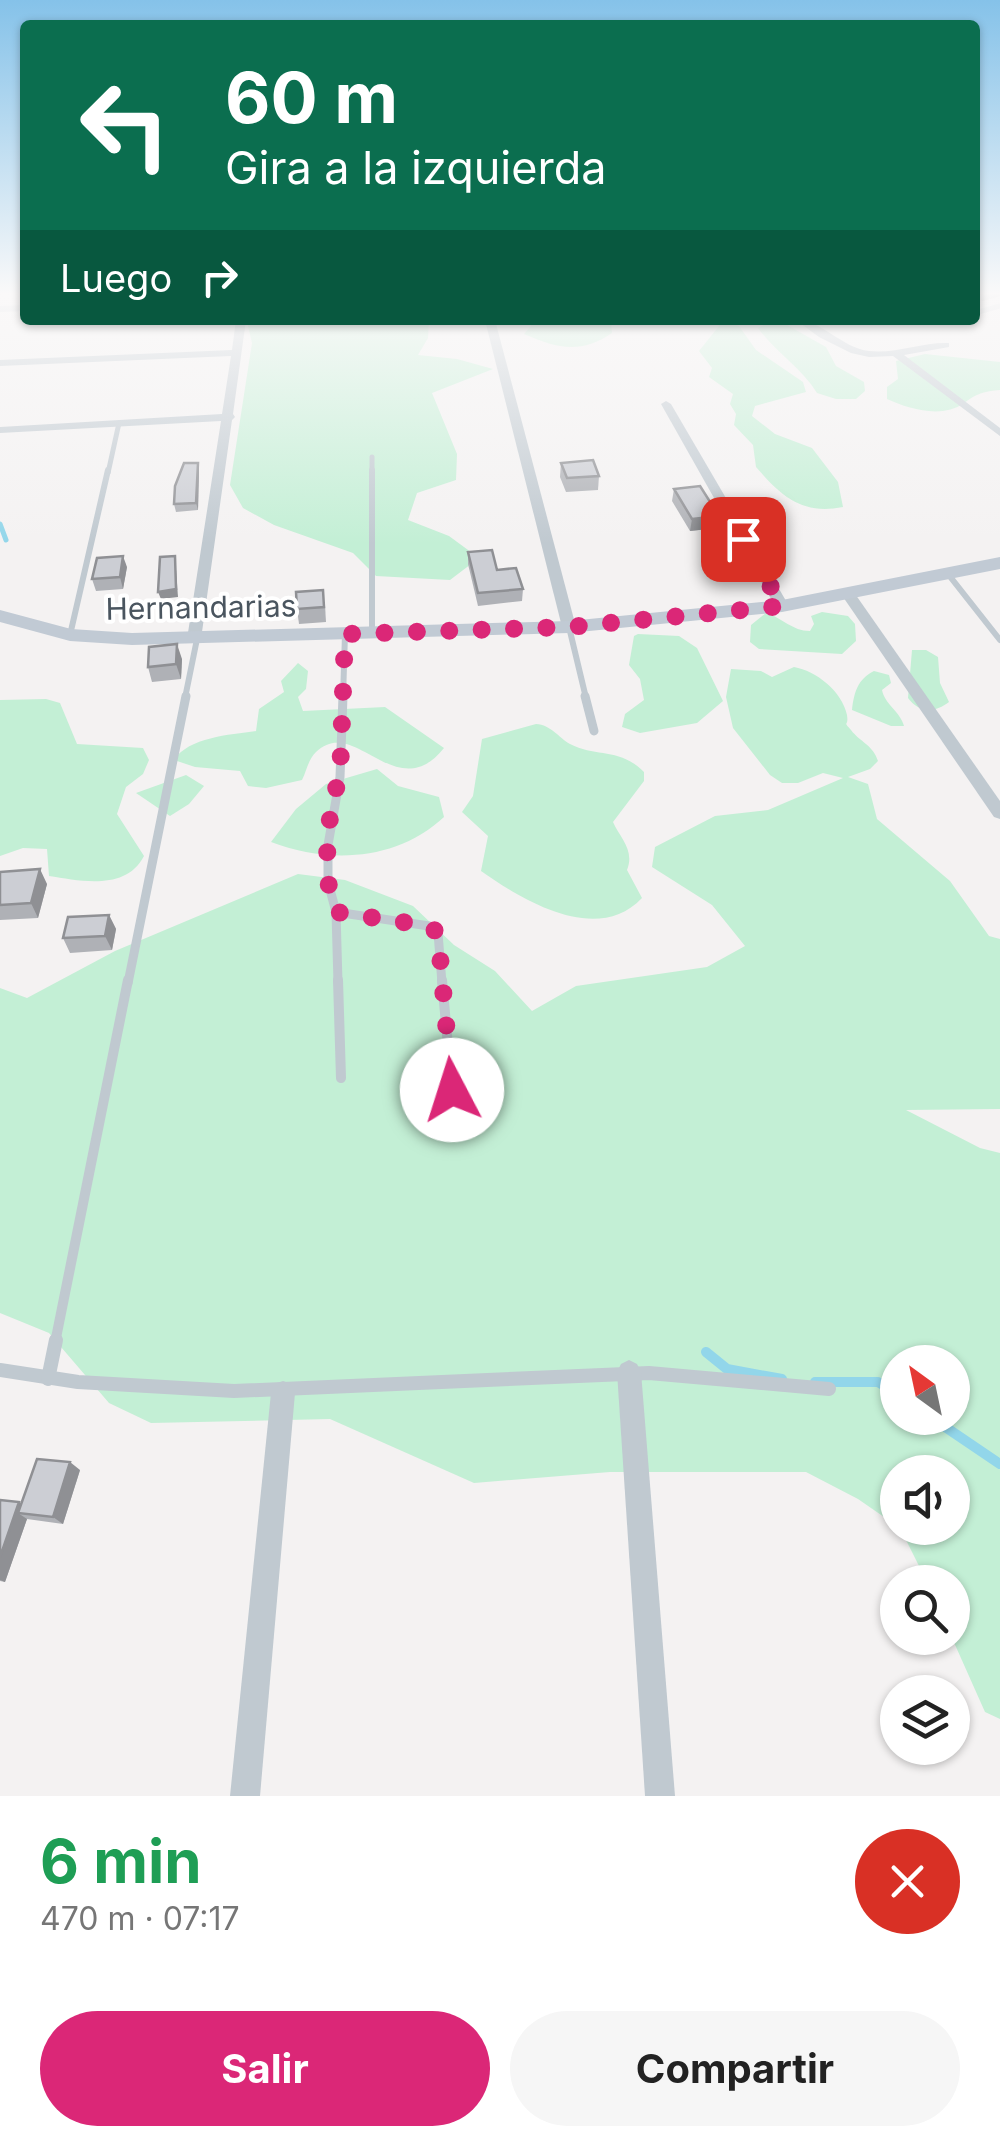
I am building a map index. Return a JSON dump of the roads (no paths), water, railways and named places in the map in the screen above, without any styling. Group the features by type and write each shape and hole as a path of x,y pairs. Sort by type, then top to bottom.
{"street":[{"path":"195,640 235,377"},
{"path":"505,377 569,627"},
{"path":"927,377 999,431"},
{"path":"666,404 782,606"},
{"path":"0,430 230,417"},
{"name":"Hernandarias","path":"0,616 70,635 195,640 569,627 782,606 1000,563"},
{"path":"848,594 1000,813"},
{"path":"629,1372 660,1796"},
{"path":"245,1796 283,1393"}],"lane":[{"path":"70,635 119,424"},
{"path":"372,457 372,634"},
{"path":"948,574 1000,640"},
{"path":"569,627 594,731"},
{"path":"341,1078 336,912 327,893 333,794 340,777 345,634"},
{"path":"48,1379 195,640"},
{"path":"336,912 429,926 438,933 452,1090"},
{"path":"0,1370 48,1379 283,1393 629,1372 829,1389"}],"waterway":[{"path":"0,524 6,540"},
{"path":"706,1352 727,1369 782,1379"},
{"path":"815,1382 880,1383"},
{"path":"957,1435 1000,1464"}]}
